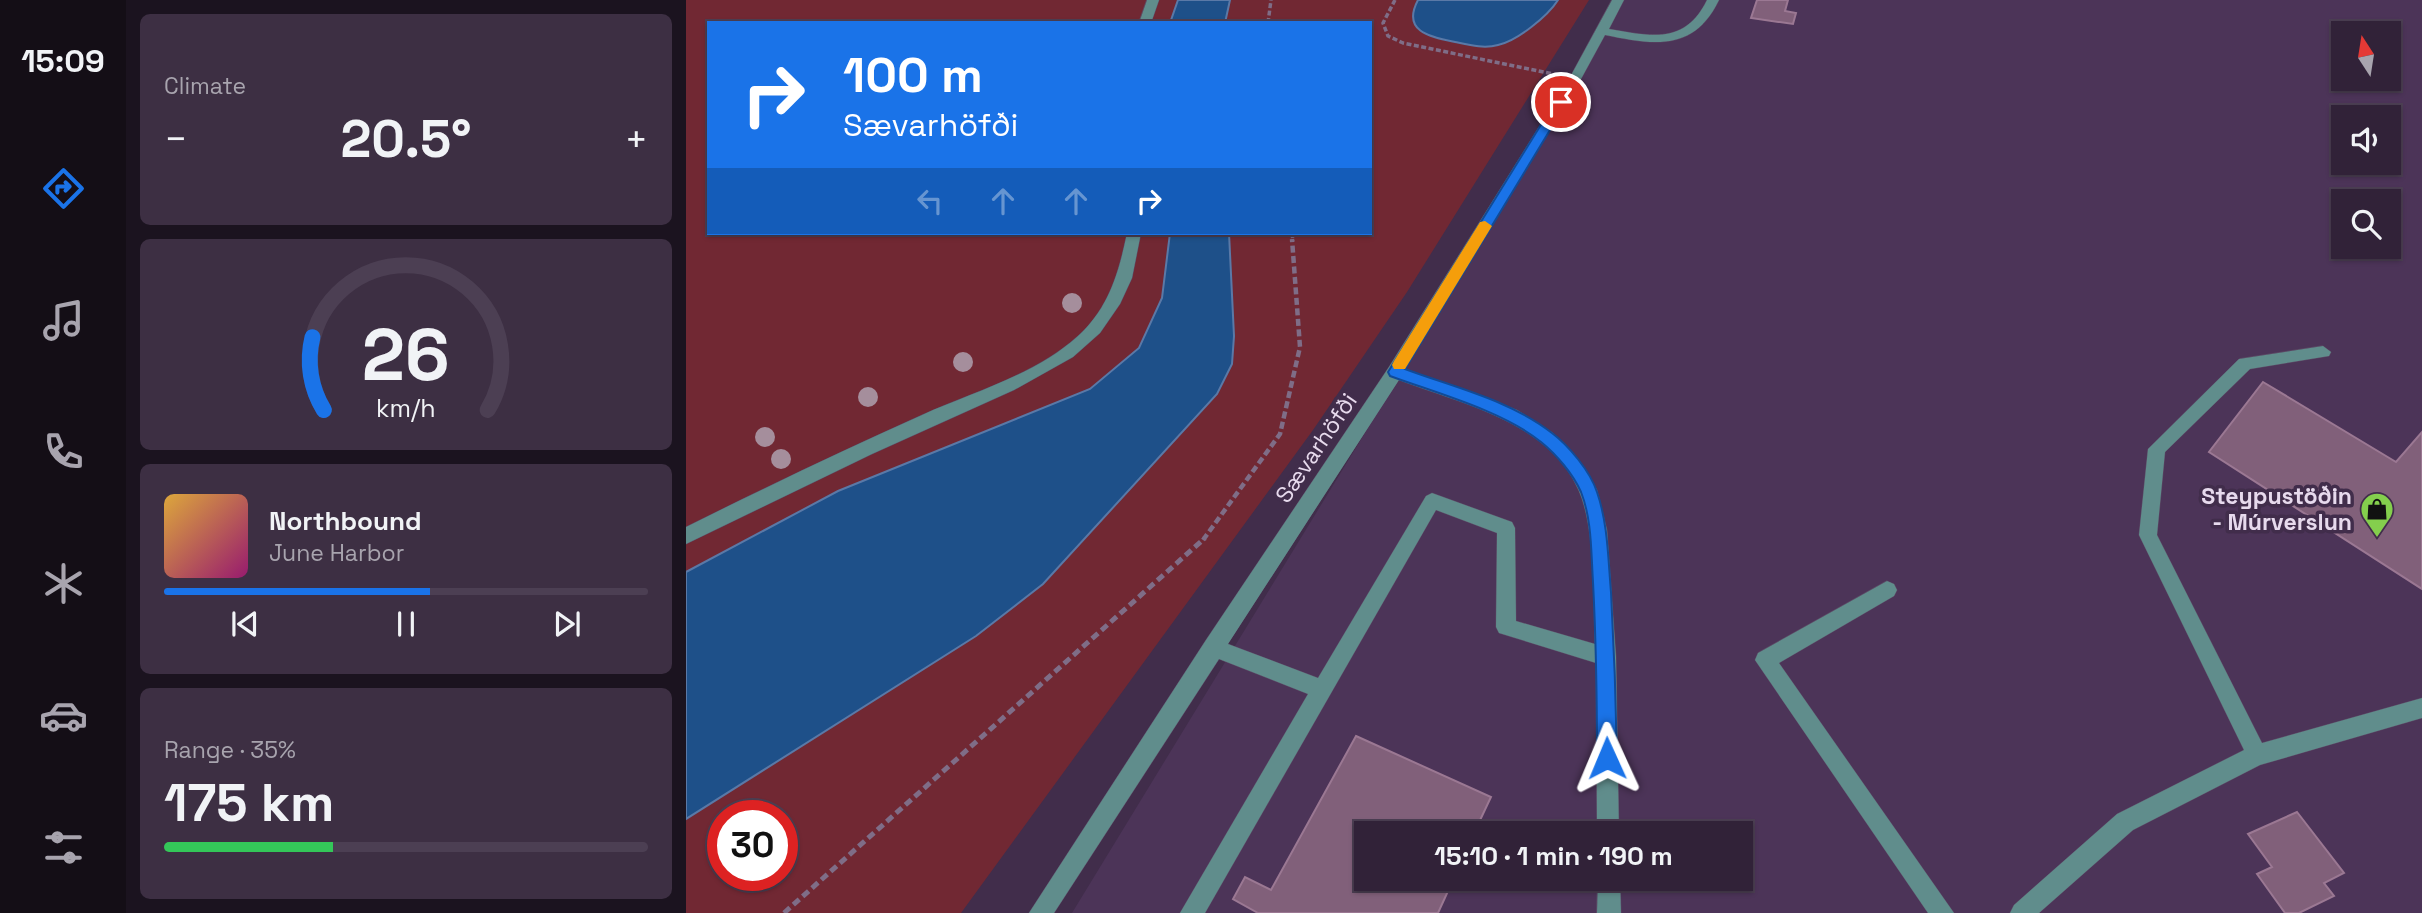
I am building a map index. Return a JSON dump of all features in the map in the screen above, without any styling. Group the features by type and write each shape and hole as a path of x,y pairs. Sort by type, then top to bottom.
{"street":[{"path":"1146,21 1153,0"},
{"name":"Sævarhöfði","path":"1041,913 1395,372 1574,79 1618,0"},
{"path":"1602,31 1643,39 1674,38 1695,30 1707,17 1713,0"},
{"path":"686,536 811,473 1035,371 1082,342 1110,311 1129,270 1134,235"},
{"path":"2257,755 2148,535 2157,449 2245,363 2323,352"},
{"path":"1395,372 1511,415 1547,438 1572,464 1588,490 1598,530 1606,657 1608,821"},
{"path":"1192,913 1432,501 1506,528 1506,628 1606,657"},
{"path":"1887,590 1765,660 1942,913"},
{"path":"1213,647 1322,690"},
{"path":"2022,913 2125,822 2257,755 2422,708"},
{"path":"1609,891 1609,913"}],"path":[{"path":"1268,21 1272,0"},
{"path":"1395,0 1383,23 1388,36 1403,43 1574,79"},
{"path":"784,913 1145,595 1205,538 1280,435 1300,347 1292,235"}],"shaded area":[{"path":"686,0 1178,0 1171,21 707,21 707,235 1170,235 1162,298 1139,348 1090,389 838,491 686,572"},
{"path":"1230,0 1589,0 1407,292 1313,430 961,913 686,913 686,819 707,806 707,891 798,891 798,800 716,800 976,636 1043,584 1217,394 1232,364 1234,336 1229,235 1372,235 1372,21 1225,21"},
{"path":"1622,0 2422,0 2422,913 1072,913 1404,369"}],"water":[{"path":"1178,0 1230,0 1225,21 1171,21"},
{"path":"1418,0 1558,0 1523,33 1506,43 1487,47 1446,40 1421,31 1413,19"},
{"path":"1170,235 1229,235 1234,336 1232,364 1217,394 1043,584 976,636 716,800 707,800 707,806 686,819 686,572 838,491 1090,389 1139,348 1162,298"}],"building":[{"path":"1757,0 1788,0 1785,11 1796,13 1793,24 1751,18"},
{"path":"2263,382 2396,462 2422,432 2422,589 2209,452"},
{"path":"1356,736 1491,797 1480,821 1354,821 1354,891 1448,891 1438,913 1258,913 1233,899 1245,877 1271,890"},
{"path":"2297,812 2344,873 2324,883 2334,896 2299,913 2285,913 2257,874 2272,867 2248,834"}],"slow traffic":[{"path":"1400,365 1485,226"}],"place":[{"name":"Steypustöðin - Múrverslun","path":"2377,539"}],"route":[{"path":"1561,102 1395,372 1484,404 1529,426 1547,438 1572,464 1588,490 1598,530 1606,657 1607,758"}]}
